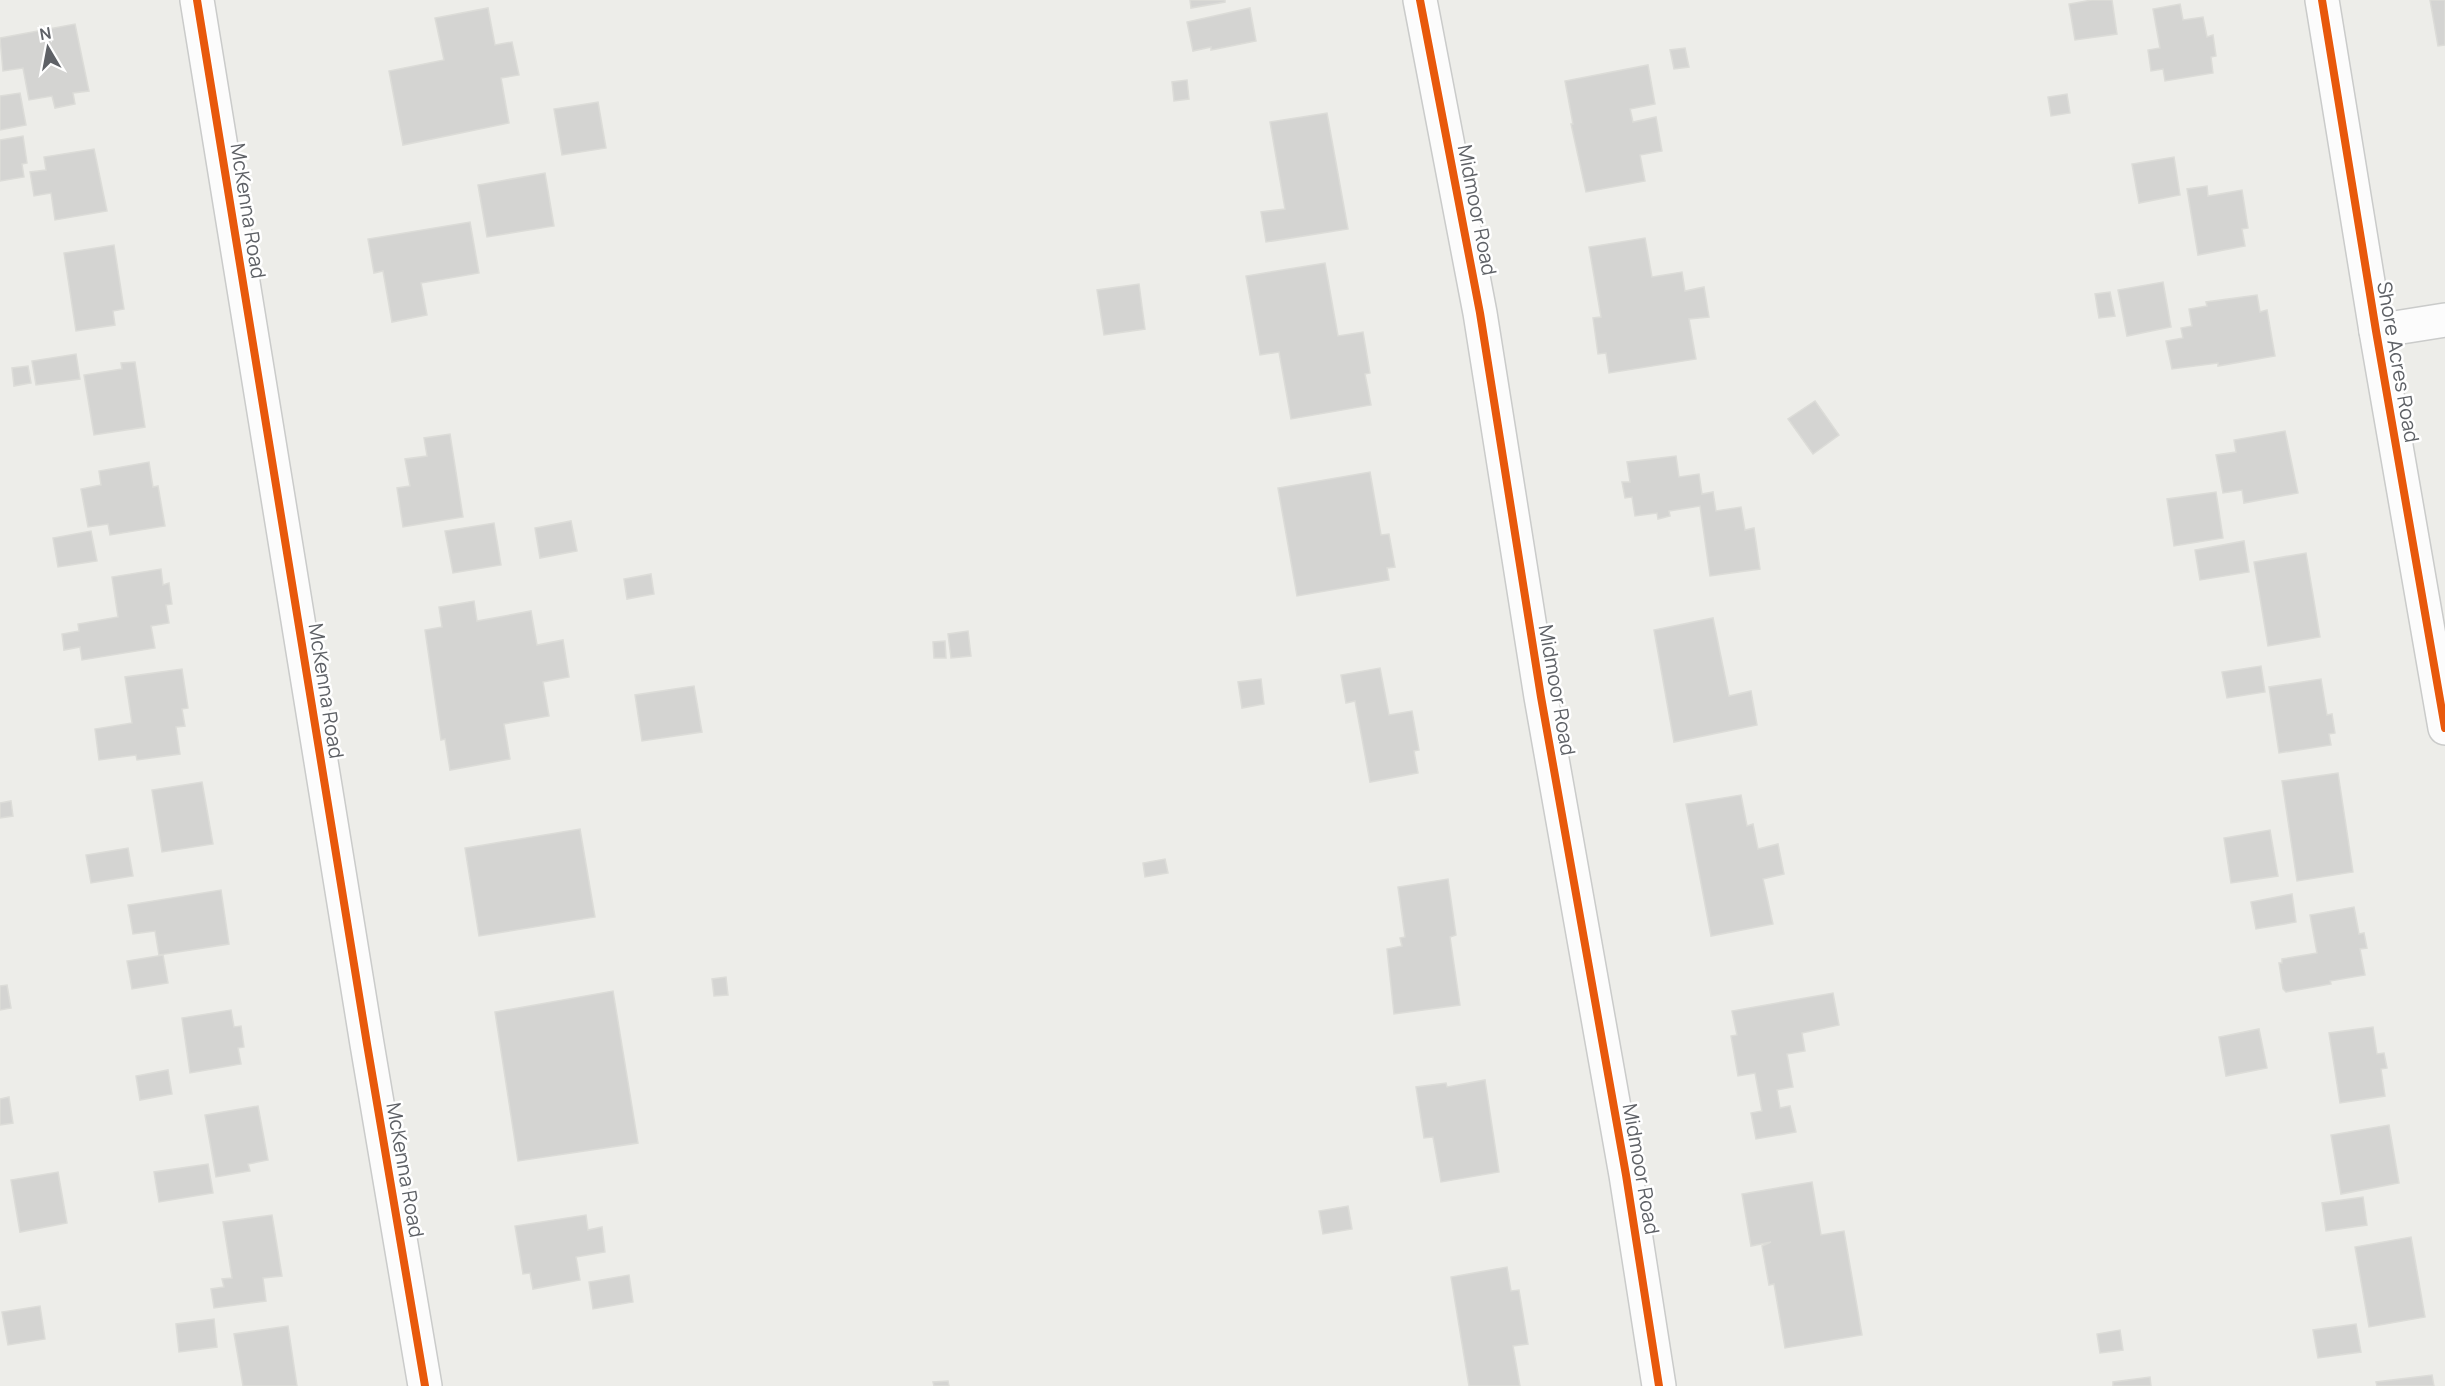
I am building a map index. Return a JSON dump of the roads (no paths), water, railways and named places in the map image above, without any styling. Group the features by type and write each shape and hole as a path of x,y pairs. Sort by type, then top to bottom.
{"street":[{"name":"McKenna Road","path":"197,0 425,1386"},
{"name":"Midmoor Road","path":"1420,0 1480,313 1541,697 1626,1175 1659,1386"},
{"name":"Shore Acres Road","path":"2322,0 2376,331 2445,728"},
{"path":"2376,331 2445,320"}]}
